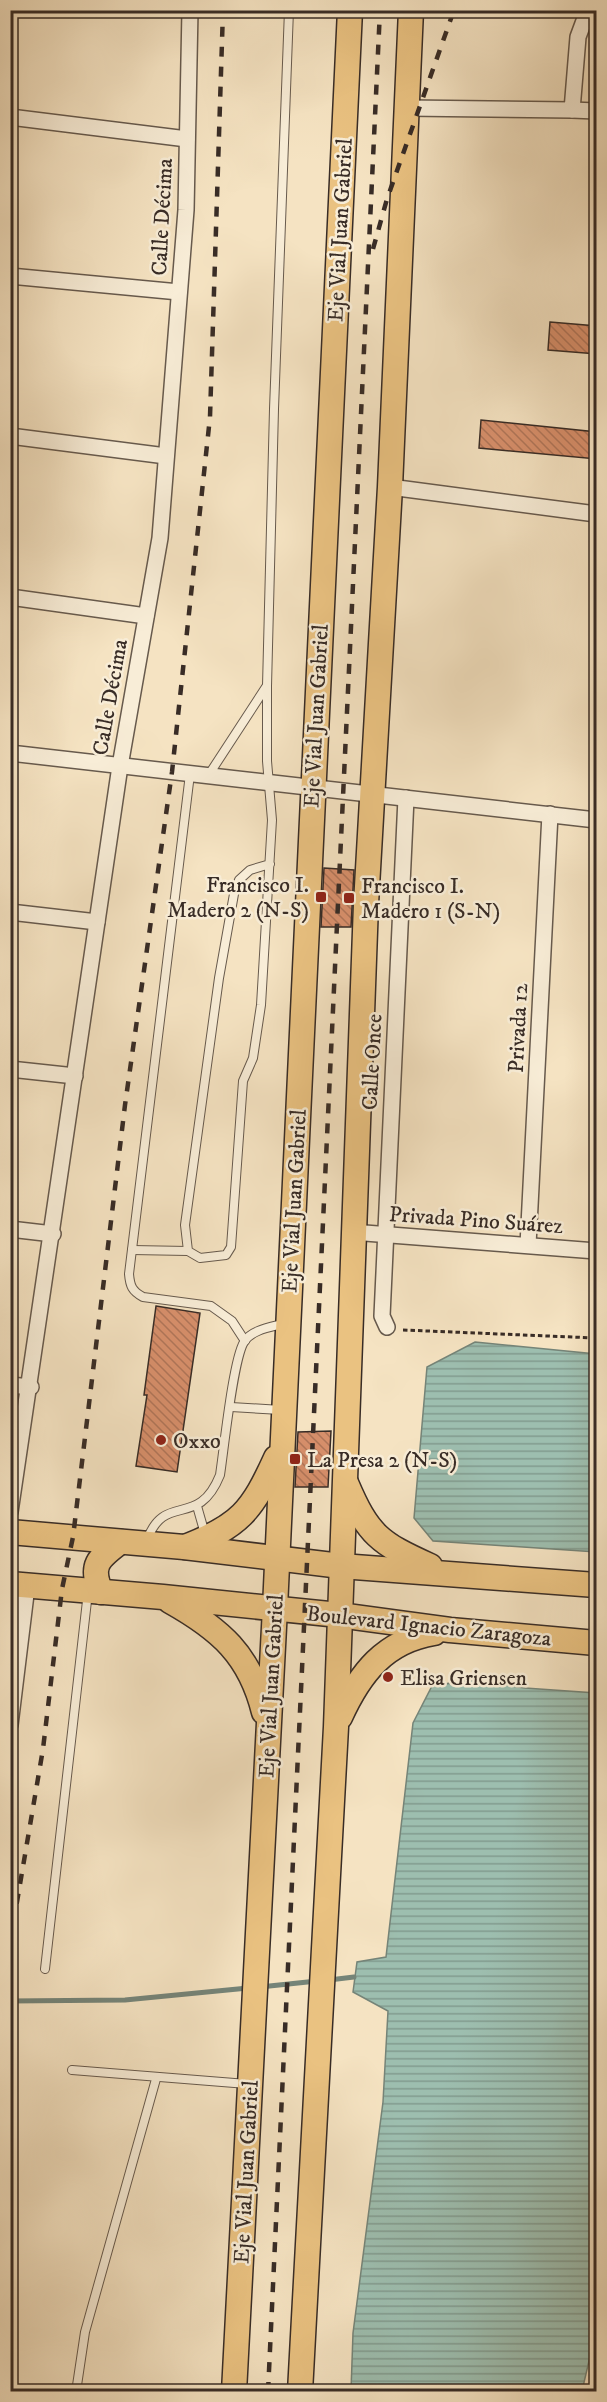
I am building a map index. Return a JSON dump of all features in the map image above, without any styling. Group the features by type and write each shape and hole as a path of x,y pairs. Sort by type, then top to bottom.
{"main road":[{"name":"Eje Vial Juan Gabriel","path":"234,2391 275,1608 350,10"},
{"path":"300,2391 336,1727 352,1232 371,794 390,487 411,10"},
{"path":"195,1543 236,1522 250,1508 282,1445"},
{"path":"343,1476 366,1526 378,1539 392,1549 443,1573"},
{"path":"10,1532 146,1544 195,1543 276,1559 341,1566 597,1585"},
{"path":"94,1591 95,1568 99,1559 120,1542"},
{"name":"Boulevard Ignacio Zaragoza","path":"19,1585 275,1608 450,1630 597,1643"},
{"path":"163,1597 205,1621 235,1649 260,1693 268,1725"},
{"path":"336,1727 353,1689 368,1668 385,1652 415,1636 450,1630"}],"street":[{"name":"Calle Décima","path":"10,1512 15,1452 31,1387 120,766 160,538 186,210 190,10"},
{"path":"572,110 578,37 588,10"},
{"path":"407,108 597,111"},
{"path":"10,117 187,139"},
{"path":"10,276 179,292"},
{"path":"10,436 166,456"},
{"path":"390,487 597,514"},
{"path":"10,597 146,616"},
{"path":"10,753 597,820"},
{"name":"Calle Once","path":"387,1327 382,1316 406,798"},
{"name":"Privada 12","path":"528,1245 550,814"},
{"path":"10,912 97,922"},
{"path":"10,1069 75,1076"},
{"path":"10,1230 53,1234"},
{"name":"Privada Pino Suárez","path":"352,1232 597,1251"},
{"path":"10,1385 31,1387"},
{"path":"10,1725 19,1585"}],"lane":[{"path":"132,1250 188,1251 200,1258 212,1258 226,1255 231,1247 243,1081 253,1058 261,1005 270,864 272,820 268,783 267,686 274,397 289,10"},
{"path":"208,776 267,686"},
{"path":"190,774 129,1274 134,1293 142,1297 211,1306 232,1321 245,1341"},
{"path":"188,1251 185,1225 219,978 234,894 239,880 244,875 270,864"},
{"path":"146,1544 152,1524 160,1516 197,1506 214,1490 220,1475 245,1341 259,1331 287,1323"},
{"path":"231,1407 284,1411"},
{"path":"195,1543 197,1506"},
{"path":"45,1969 94,1591"},
{"path":"72,2070 156,2079 249,2084"},
{"path":"76,2391 85,2332 156,2079"}],"path":[{"path":"387,1327 395,1330 597,1338"}],"shaded area":[{"path":"475,1342 596,1354 596,1552 433,1541 414,1518 427,1367"},
{"path":"469,1680 525,1688 596,1693 596,2331 582,2391 351,2391 353,2333 383,2102 388,2011 353,1992 357,1962 386,1957 413,1723 432,1686"}],"building":[{"path":"550,322 597,326 597,354 548,350"},
{"path":"481,420 597,432 597,459 479,448"},
{"path":"324,868 354,870 351,927 321,927"},
{"path":"156,1306 200,1313 177,1472 136,1466 147,1395 144,1395"},
{"path":"331,1431 328,1487 295,1487 298,1432"}],"waterway":[{"path":"329,1980 354,1977"},
{"path":"260,1987 317,1981"},
{"path":"10,2001 125,2000 248,1988"}],"railway":[{"path":"10,1943 43,1749 62,1589 73,1537 125,1105 172,772 210,417 223,10"},
{"path":"268,2392 380,10"},
{"path":"373,249 387,199 454,10"}],"place":[{"name":"Francisco I. Madero 2 (N-S)","path":"321,897"},
{"name":"Francisco I. Madero 1 (S-N)","path":"349,898"},
{"name":"Oxxo","path":"161,1440"},
{"name":"La Presa 2 (N-S)","path":"295,1459"},
{"name":"Elisa Griensen","path":"388,1677"}]}
